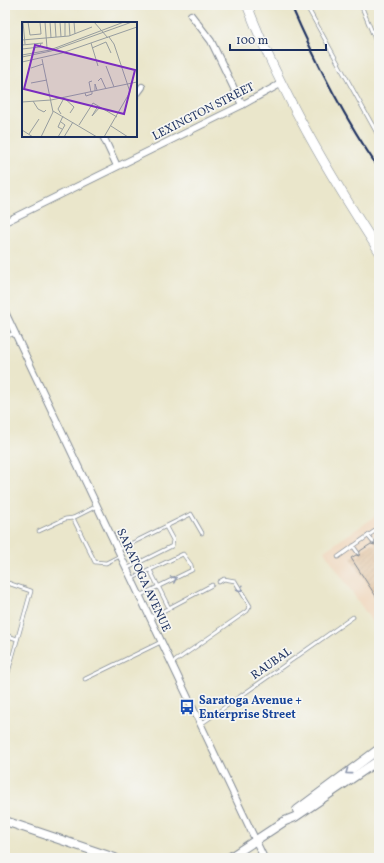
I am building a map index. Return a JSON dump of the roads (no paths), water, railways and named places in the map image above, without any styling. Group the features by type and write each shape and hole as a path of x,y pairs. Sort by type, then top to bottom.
{"main road":[{"path":"247,5 282,83 325,162 379,252"}],"street":[{"path":"191,15 209,37 242,105"},
{"name":"LEXINGTON STREET","path":"5,222 242,105 282,83"},
{"path":"137,94 142,87"},
{"path":"102,137 117,166"},
{"name":"SARATOGA AVENUE","path":"5,312 199,725 264,858"},
{"path":"285,821 293,812 379,749"},
{"path":"229,858 285,821 295,817 379,760"},
{"path":"5,821 115,858"}],"lane":[{"path":"306,5 379,137"},
{"path":"361,5 379,49"},
{"path":"5,337 15,333"},
{"path":"39,532 65,519 73,518 97,506"},
{"path":"73,518 95,562 106,563 119,553 191,514 202,533"},
{"path":"126,569 172,546 173,540 166,527"},
{"path":"338,557 379,528"},
{"path":"368,536 373,542"},
{"path":"353,546 358,553"},
{"path":"131,579 183,554 190,565 192,570 139,596"},
{"path":"150,570 169,608"},
{"path":"171,664 247,611 250,606 235,581 224,579 219,582"},
{"path":"5,582 31,591 5,683"},
{"path":"150,618 212,585"},
{"name":"RAUBAL","path":"199,725 353,617"},
{"path":"5,635 17,639"},
{"path":"84,679 161,642"},
{"path":"5,655 12,657"}],"railway":[{"path":"291,5 310,48 331,89 354,130 379,169"}],"place":[{"name":"Saratoga Avenue + Enterprise Street","path":"187,707"}]}
